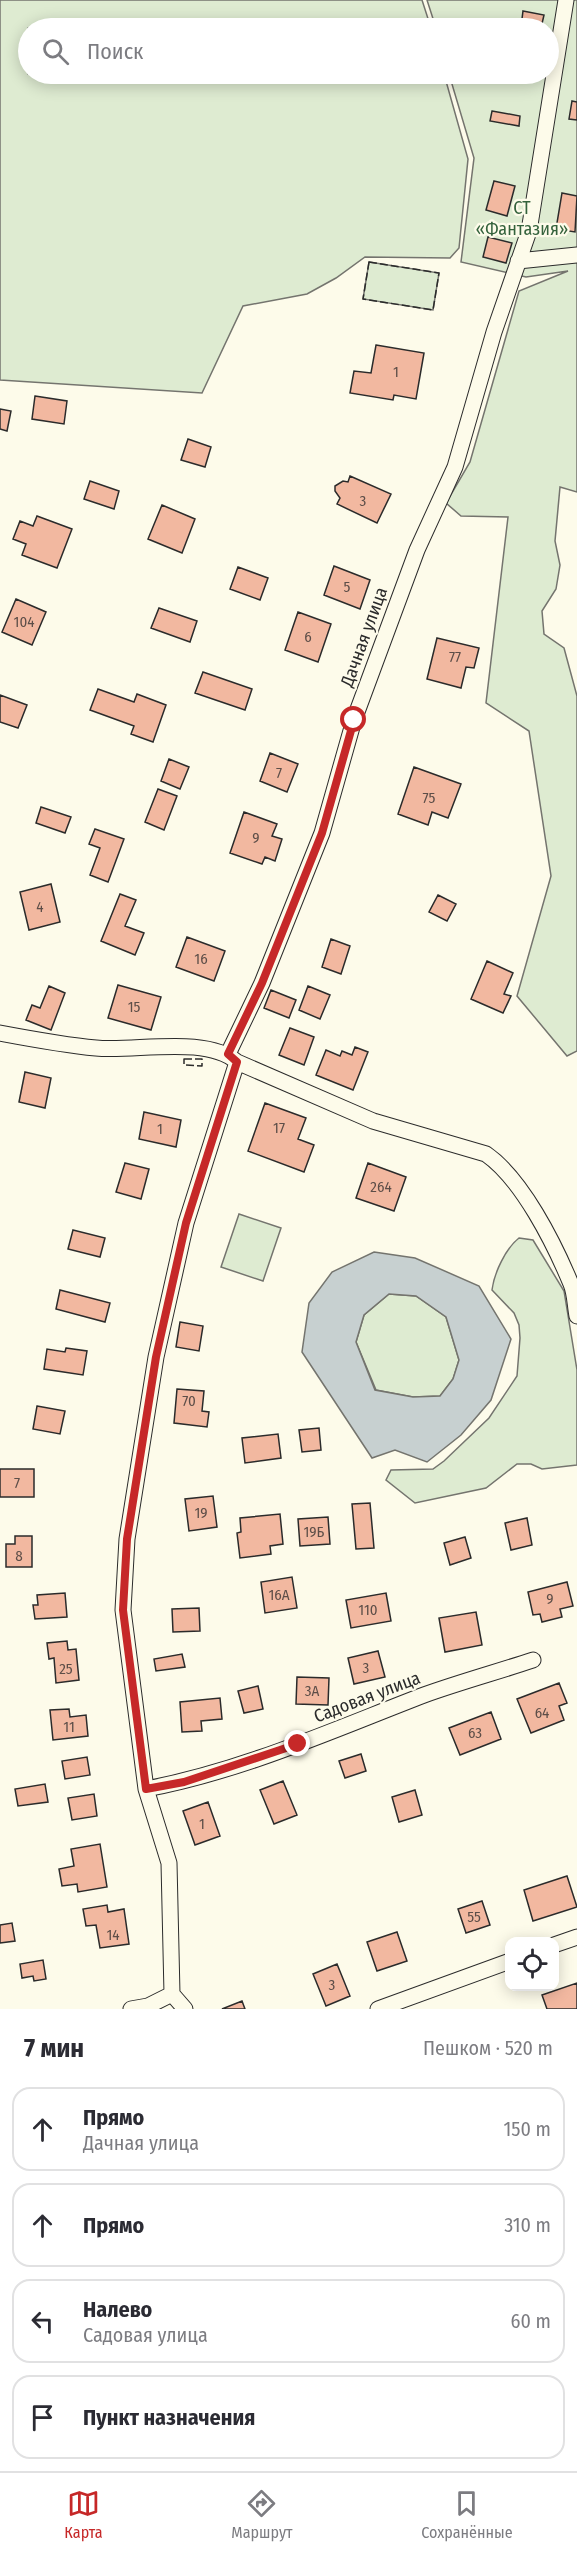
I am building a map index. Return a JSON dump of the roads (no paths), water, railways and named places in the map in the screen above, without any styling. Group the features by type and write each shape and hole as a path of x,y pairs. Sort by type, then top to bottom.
{"street":[{"name":"Дачная улица","path":"559,44 566,0"},
{"name":"Дачная улица","path":"172,1995 169,1863 146,1789 123,1610 127,1539 156,1357 186,1223 233,1058 322,833 354,720 417,549 455,467 494,332 529,231 553,84"},
{"path":"518,261 577,255"},
{"path":"0,1033 99,1049 196,1048 233,1058 372,1121 486,1154 501,1164 535,1212 574,1285 577,1316"},
{"name":"Садовая улица","path":"146,1789 184,1782 298,1744 427,1694 533,1660"},
{"path":"559,1944 577,1937"},
{"path":"378,2009 505,1963"},
{"path":"131,2009 148,2008 172,1995 185,2009"}],"park label":[{"name":"СТ «Фантазия»","path":"522,218"}]}
